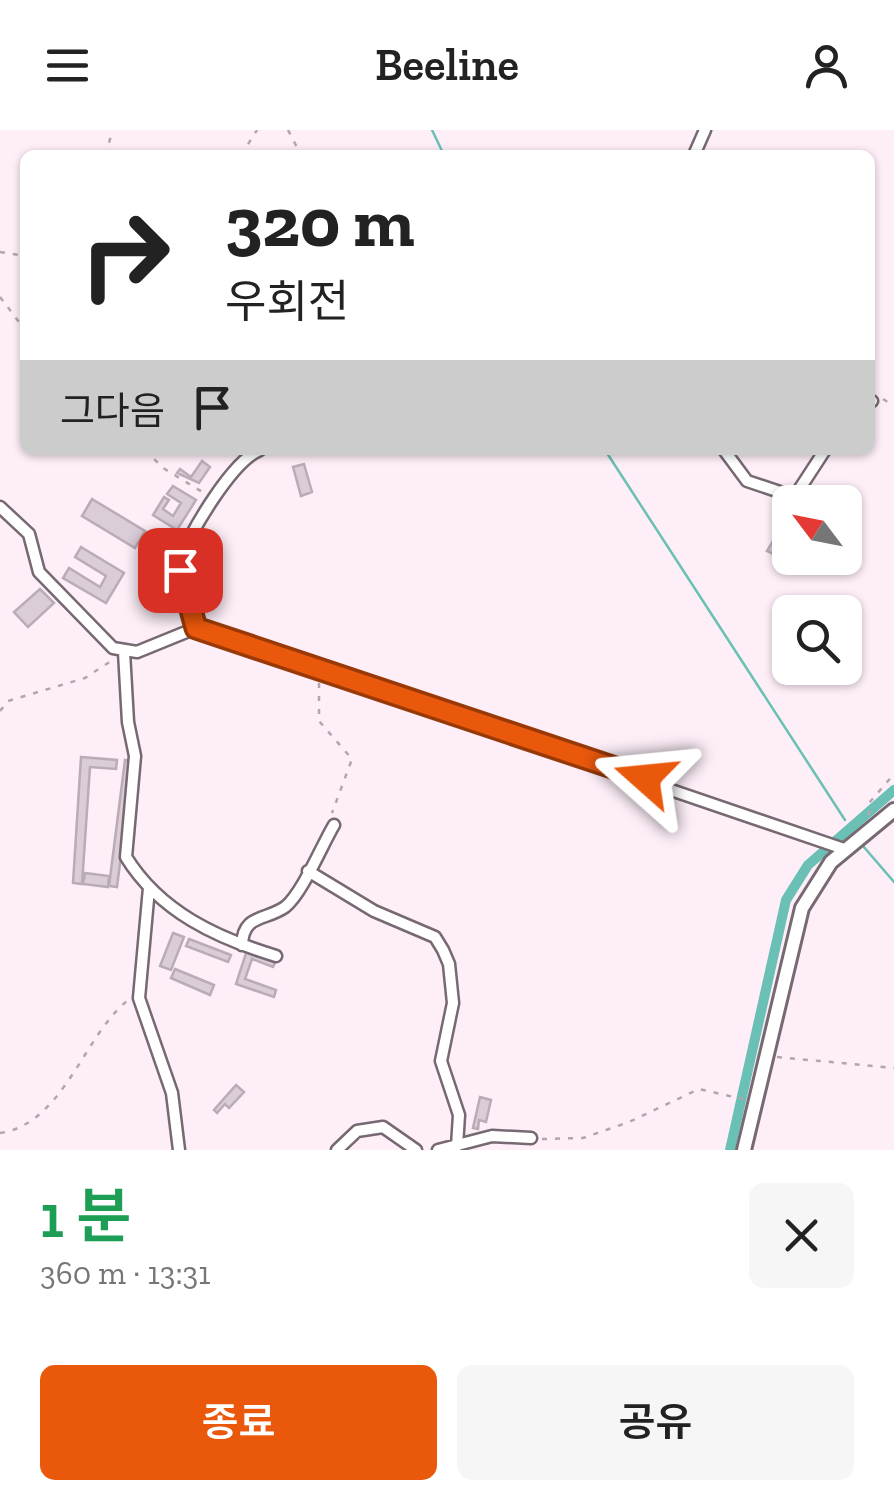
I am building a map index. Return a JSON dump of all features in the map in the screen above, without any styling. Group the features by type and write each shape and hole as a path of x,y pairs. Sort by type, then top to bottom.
{"street":[{"path":"196,628 180,560 215,500 244,459 251,455"},
{"path":"728,455 748,481 800,498 822,455"},
{"path":"0,507 29,534 40,572 100,635 124,652 158,646 196,628 841,847"},
{"path":"124,652 128,722 135,756 126,857 150,888 203,928 276,956"},
{"path":"744,1150 802,908 841,847 894,810"},
{"path":"242,946 247,925 288,904 334,824"},
{"path":"308,871 374,911 435,937 443,950 449,964 452,1003 441,1062 459,1116 457,1146"},
{"path":"150,888 139,998 172,1093 179,1150"},
{"path":"337,1150 358,1131 383,1126 394,1130 416,1150"},
{"path":"438,1150 492,1136 531,1138"}],"path":[{"path":"0,296 20,323"},
{"path":"150,455 162,468 215,500"},
{"path":"0,711 8,701 85,678 124,652"},
{"path":"323,668 319,722 352,759 331,808 334,824"},
{"path":"867,812 868,803 894,774"},
{"path":"0,1133 24,1127 74,1073 124,1004 139,998"},
{"path":"765,1056 894,1068"},
{"path":"531,1138 562,1142 583,1138 630,1122 699,1088 750,1102"}],"building":[{"path":"202,461 210,467 199,483 177,473 180,469 191,477"},
{"path":"304,464 312,492 301,496 293,467"},
{"path":"173,486 196,500 177,530 153,515 164,497 169,500 163,509 173,516 181,503 167,494"},
{"path":"92,499 145,531 135,548 82,516"},
{"path":"81,547 124,573 106,603 63,578 69,568 100,587 106,576 75,557"},
{"path":"40,589 54,603 28,627 14,612"},
{"path":"81,757 117,760 116,769 90,767 82,884 73,883"},
{"path":"125,760 133,761 117,887 109,886"},
{"path":"85,873 109,876 108,887 83,884"},
{"path":"173,933 184,937 171,970 160,966"},
{"path":"189,939 231,955 228,962 186,946"},
{"path":"247,950 276,960 273,967 252,959 245,979 276,990 274,997 236,984"},
{"path":"175,969 214,985 210,995 171,978"},
{"path":"236,1085 244,1092 229,1108 225,1104 217,1113 214,1110"},
{"path":"480,1097 491,1100 486,1122 479,1120 478,1129 473,1128"}],"waterway":[{"path":"432,130 442,150"},
{"path":"608,455 845,820"},
{"path":"730,1150 786,900 808,865 894,790"},
{"path":"863,846 894,882"}],"route":[{"path":"180,570 196,628 645,778"}]}
